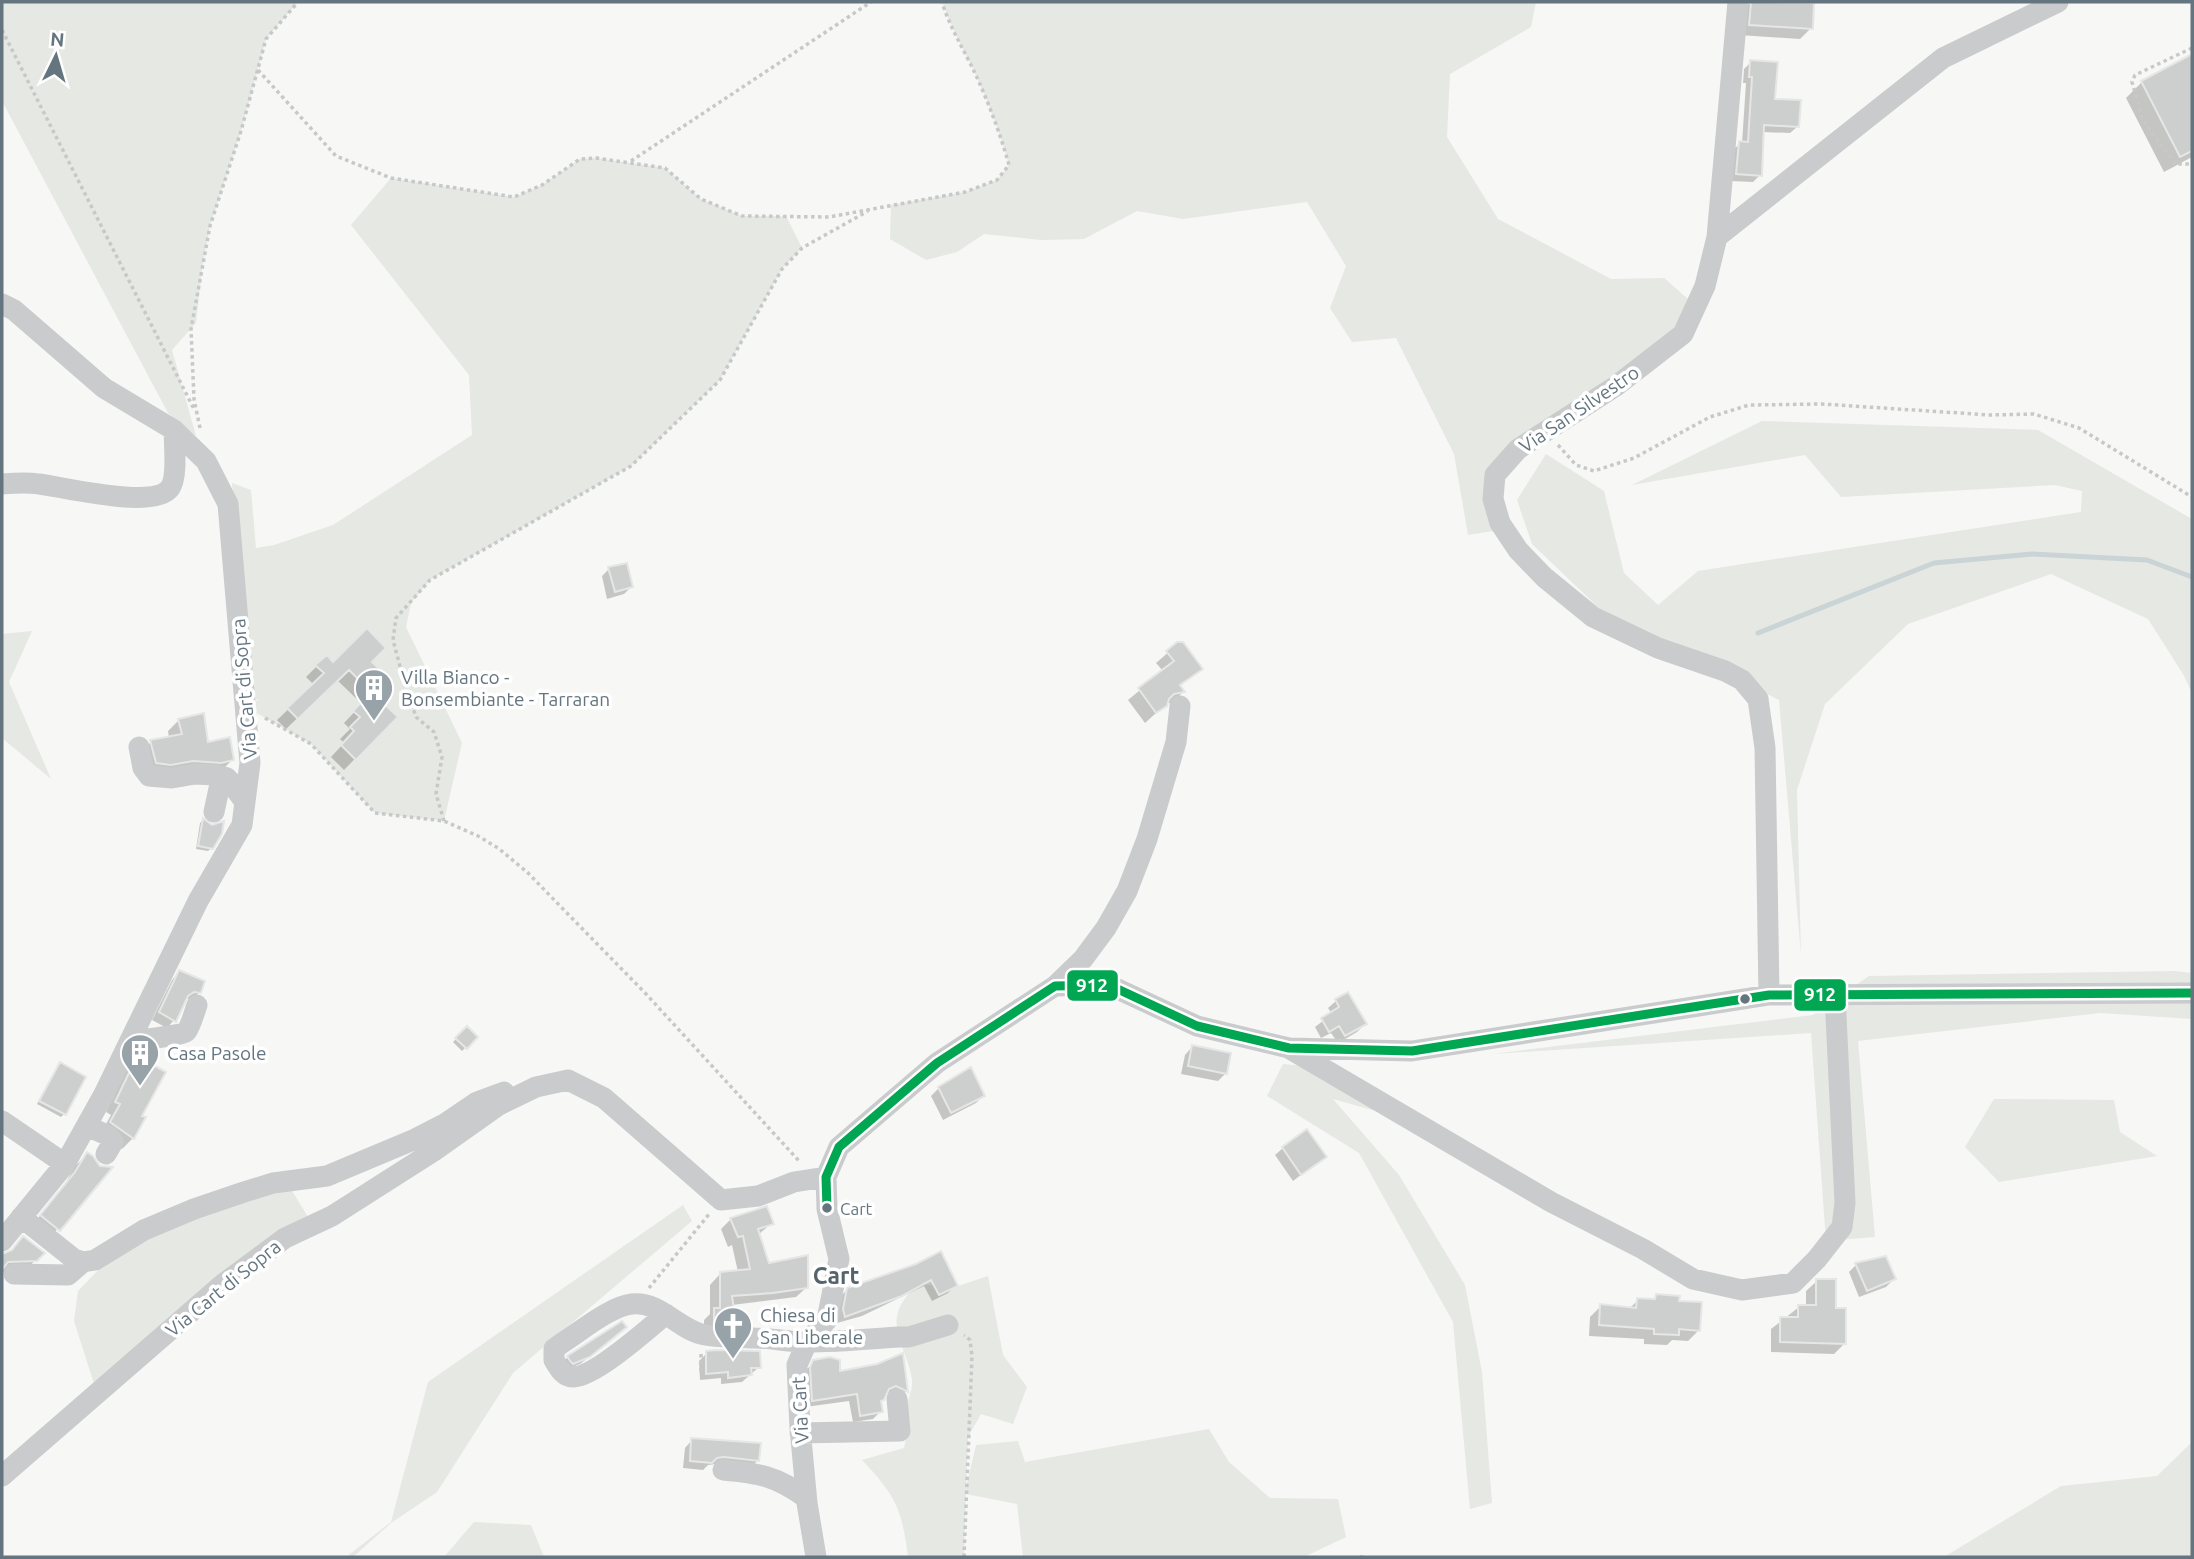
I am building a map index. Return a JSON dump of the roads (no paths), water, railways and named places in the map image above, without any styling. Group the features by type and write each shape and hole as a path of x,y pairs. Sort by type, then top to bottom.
{"street":[{"name":"Via San Silvestro","path":"1738,2 1717,237 1705,286 1683,334 1616,387 1518,449 1496,475 1493,499 1500,523 1518,550 1544,577 1593,617 1658,648 1725,671 1742,680 1758,699 1765,748 1769,995"},
{"path":"1717,237 1943,58 2058,2"},
{"name":"Via Cart di Sopra","path":"2,304 14,310 104,388 174,430 206,461 228,504 250,764 242,825 198,901 87,1126 65,1164 2,1241"},
{"path":"2,484 36,483 92,494 127,497 166,493 174,478 174,430"},
{"name":"Via Cart","path":"816,1557 806,1498 797,1365 807,1342 827,1320 839,1259 827,1209 826,1177 839,1147 937,1063 1055,985 1091,949 1127,891 1147,839 1176,742 1180,706"},
{"path":"139,747 142,768 149,776 172,778 195,774 216,775 230,782 246,802"},
{"path":"214,812 220,784 230,782"},
{"path":"1055,985 1109,985 1197,1026 1289,1048 1412,1051 1769,995 2192,993"},
{"path":"1289,1048 1551,1202 1643,1249 1693,1279 1742,1290 1793,1283 1817,1259 1842,1227 1845,1203 1835,995"},
{"path":"131,1040 139,1042 161,1035 180,1036 186,1032 197,1005"},
{"path":"14,1274 68,1275 83,1262 96,1260 144,1230 194,1209 273,1183 327,1176 373,1158 446,1123 477,1102 542,1080 568,1080 604,1098 721,1200 758,1196 794,1182 826,1177"},
{"name":"Via Cart di Sopra","path":"2,1476 223,1284 285,1238 332,1216 434,1152 499,1105 536,1087 568,1080"},
{"path":"2,1121 65,1164"},
{"path":"87,1126 109,1136 113,1142 106,1154"},
{"path":"21,1217 67,1255 83,1262"},
{"path":"666,1314 605,1362 585,1373 574,1377 566,1375 554,1360 554,1349 622,1305 636,1303 666,1314 688,1329 701,1334 807,1342 909,1336 948,1325"},
{"path":"800,1433 900,1431 897,1399"},
{"path":"723,1470 761,1474 786,1483 806,1498"}],"waterway":[{"path":"1758,633 1934,563 2032,554 2147,560 2192,577"}],"place":[{"name":"Villa Bianco - Bonsembiante - Tarraran","path":"374,722"},
{"name":"Casa Pasole","path":"140,1087"},
{"name":"Cart","path":"827,1208"},
{"name":"Chiesa di San Liberale","path":"733,1360"}],"district":[{"name":"Cart","path":"836,1276"}]}
